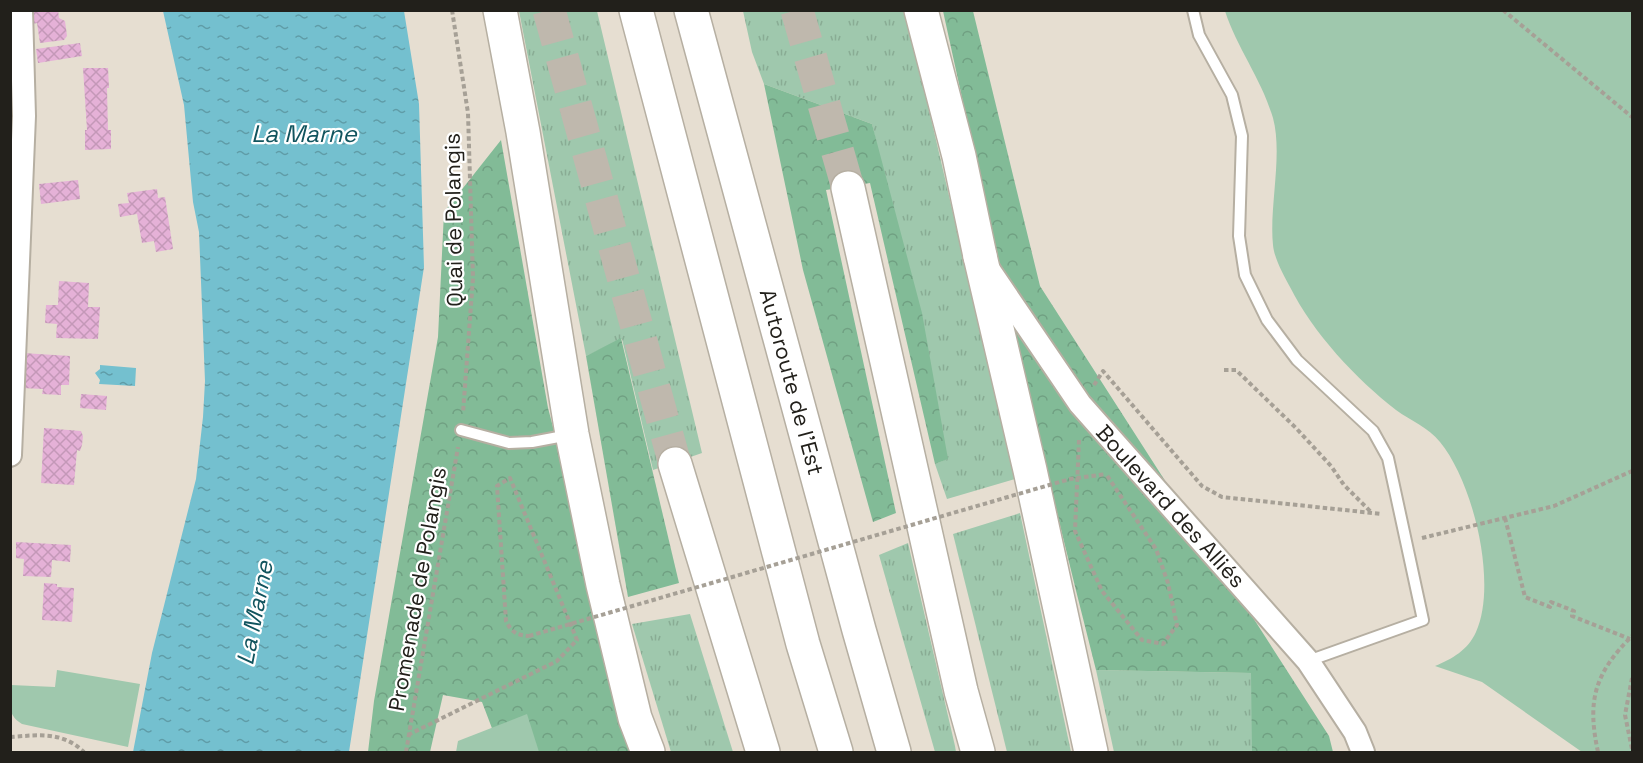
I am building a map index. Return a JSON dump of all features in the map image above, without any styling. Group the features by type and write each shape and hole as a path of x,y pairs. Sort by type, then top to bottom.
{"main road":[{"path":"500,10 523,132 572,434 603,585 635,718 648,753"},
{"path":"636,10 803,644 836,753"},
{"name":"Autoroute de l’Est","path":"691,10 894,753"},
{"path":"921,10 959,156 1091,753"},
{"path":"848,188 961,691 978,753"},
{"path":"675,464 763,753"}],"street":[{"path":"10,455 24,116 21,10"},
{"name":"Boulevard des Alliés","path":"980,256 1080,404 1308,661 1355,732 1363,753"}],"lane":[{"path":"1193,10 1199,35 1232,95 1242,136 1239,236 1245,275 1267,320 1297,360 1373,431 1388,458 1423,620 1308,661"},
{"path":"461,430 509,442 532,442 572,434"}],"path":[{"name":"Quai de Polangis","path":"452,10 468,113 473,278 461,430"},
{"path":"1503,10 1632,117"},
{"path":"1224,370 1236,370 1296,428 1331,466 1344,485 1371,512"},
{"path":"408,735 557,661 577,640 510,478 497,486 506,621 510,630 518,635 530,636 1070,479 1106,474 1156,549 1168,583 1178,625 1163,644 1142,640 1102,591 1075,531 1080,404 1103,371 1202,486 1222,497 1371,512 1402,518"},
{"name":"Promenade de Polangis","path":"406,753 461,430"},
{"path":"1407,541 1554,506 1632,471"},
{"path":"1505,518 1525,597 1550,607 1551,602 1559,605 1574,611 1572,616 1631,638 1611,661 1595,690 1592,716 1598,753"},
{"path":"1632,678 1625,715 1632,749"},
{"path":"10,737 51,735 74,743 84,753"}],"green space":[{"path":"519,11 597,11 702,453 653,470 622,339 586,356"},
{"path":"743,11 906,11 1015,479 947,499 935,464 947,459 872,124 764,84 752,52"},
{"path":"943,11 973,11 1040,286 1329,736 1333,752 1252,752 1251,673 1096,670 1016,341"},
{"path":"1225,11 1632,11 1632,752 1582,752 1482,682 1435,666 1453,657 1469,644 1476,632 1482,611 1483,561 1472,507 1463,482 1440,442 1425,428 1381,398 1351,370 1311,321 1282,272 1275,255 1272,230 1277,148 1273,118 1263,90"},
{"path":"764,84 872,124 922,313 948,459 935,464 870,183 826,190 896,513 873,522 803,270"},
{"path":"501,140 548,408 629,715 643,752 501,752 482,702 443,695 430,752 368,752 374,701 438,337 444,212"},
{"path":"621,338 679,583 628,597 586,356"},
{"path":"1020,513 1071,752 1007,752 953,534"},
{"path":"908,543 956,752 935,752 879,555"},
{"path":"690,614 733,752 671,752 632,624"},
{"path":"57,670 140,684 128,747 22,724 13,716 10,707 11,685 55,687"},
{"path":"1096,670 1252,673 1252,752 1114,752"},
{"path":"527,714 539,752 456,752 458,741"}],"water":[{"name":"La Marne","path":"163,11 404,11 419,104 424,267 349,752 133,752 152,653 196,479 205,381 199,232 193,202 184,105"},
{"path":"100,365 136,368 135,386 99,384 100,380 95,373 100,369"}],"building":[{"path":"33,10 58,10 59,18 65,21 67,36 64,40 40,43 37,23 33,24"},
{"path":"80,43 82,56 38,63 36,49"},
{"path":"83,68 108,68 108,130 111,130 111,149 85,150 85,130 87,130"},
{"path":"78,180 80,199 41,204 39,184"},
{"path":"157,189 158,198 165,197 173,249 156,252 154,241 142,243 137,214 120,217 118,204 129,203 127,193"},
{"path":"59,281 89,283 88,307 100,307 98,339 56,338 57,324 45,323 46,305 58,305"},
{"path":"23,353 70,356 69,385 61,385 61,395 42,394 43,389 21,388"},
{"path":"81,394 107,396 106,410 80,408"},
{"path":"44,428 81,431 82,445 80,451 77,450 74,485 41,483"},
{"path":"16,542 71,545 70,562 52,560 51,577 23,576 24,559 16,558"},
{"path":"44,583 57,584 57,587 74,588 72,622 42,620"}],"tunnel":[{"path":"549,10 675,464"},
{"path":"797,10 848,188"}]}
